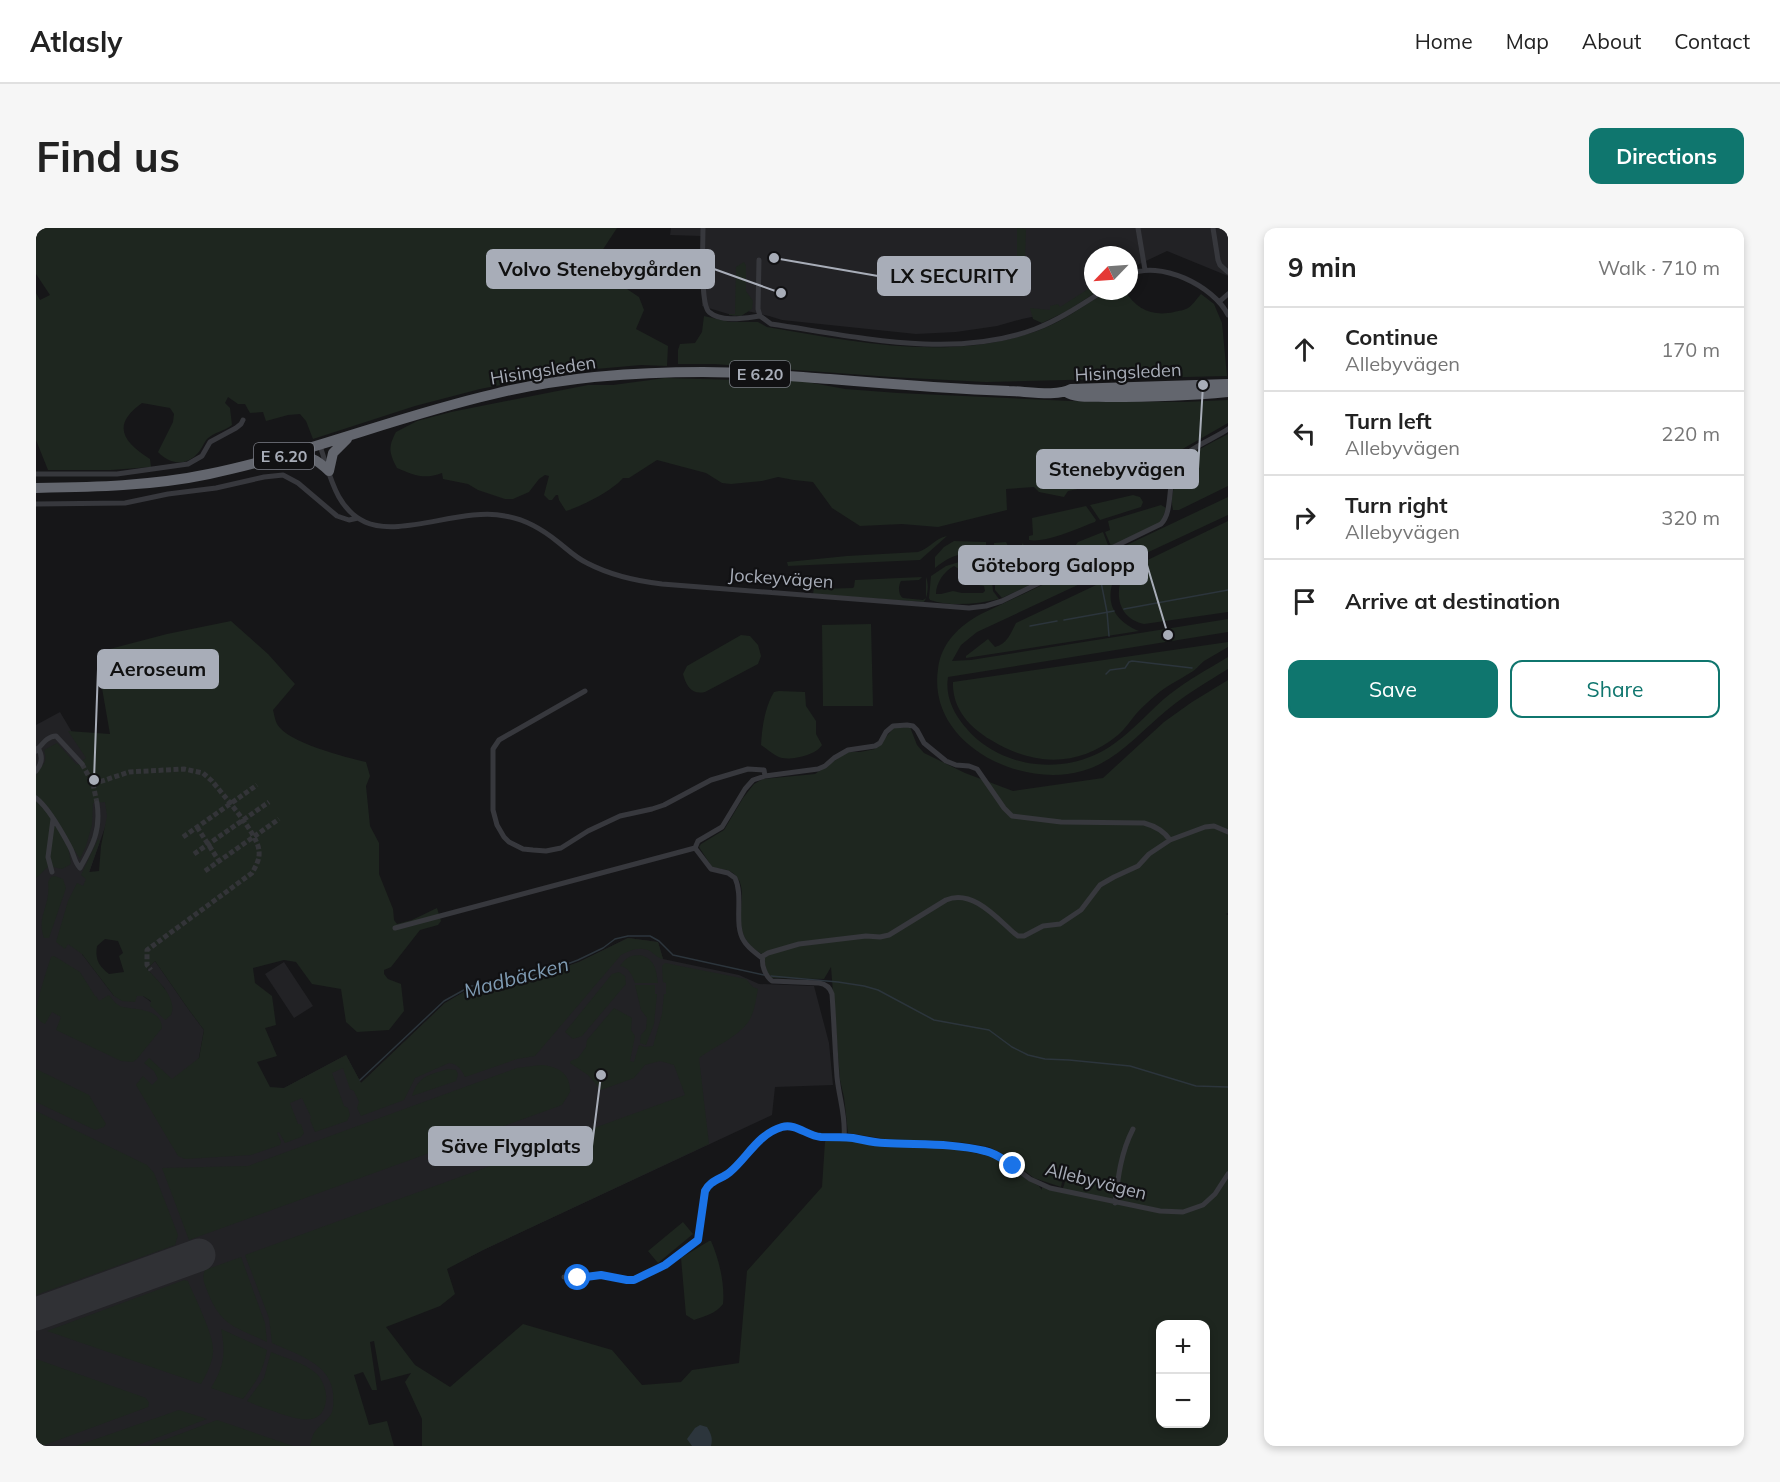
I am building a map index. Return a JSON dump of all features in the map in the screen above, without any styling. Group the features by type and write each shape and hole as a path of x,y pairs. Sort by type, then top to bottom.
{"highway":[{"name":"Hisingsleden","path":"36,488 102,487 154,483 207,475 320,446 441,408 510,390 588,378 649,372 734,373 955,388 1066,392 1072,396 1170,396 1228,392"},
{"name":"Hisingsleden","path":"1066,392 1071,389 1228,384"},
{"name":"E 6.20","path":"284,456 313,458 329,471 333,453 349,437"}],"street":[{"path":"704,228 706,308 714,315 734,319 760,316"},
{"path":"1138,228 1145,270"},
{"path":"1213,228 1218,260 1228,272"},
{"path":"759,260 758,309 760,316 771,324 852,337 950,344 991,341 1045,325 1088,300"},
{"path":"1138,272 1160,270 1174,274 1220,302 1228,315"},
{"path":"1220,302 1228,294"},
{"path":"36,474 117,474 188,464 202,456 210,442 236,428 243,420"},
{"name":"Jockeyvägen","path":"36,504 125,503 283,475 298,483 338,516 349,520 358,518 374,525 392,526 478,514 495,514 527,522 548,534 587,563 634,580 950,607 980,607 1000,602 1161,524 1168,515 1172,479 1178,463 1190,452 1228,429"},
{"path":"320,446 340,500 358,518"},
{"path":"585,691 499,741 493,749 494,818 504,837 516,846 523,849 546,851 561,848 580,835 620,816 658,807 711,780 748,769 764,770 765,776"},
{"path":"695,848 698,841 722,827 749,783 758,777 818,769 848,750 875,746 893,726 907,724 913,726 924,743 946,761 977,769 1012,816 1060,822 1144,824 1157,828 1170,840"},
{"path":"36,771 42,760 37,750 49,738 56,736 82,764"},
{"path":"36,798 42,803 69,844 75,862 80,868 96,836 99,818 97,803"},
{"path":"52,872 48,857 53,819"},
{"path":"762,958 768,953 799,944 889,935 946,900 956,897 977,903 1014,933 1024,936 1044,926 1056,925 1064,921 1086,905 1100,885 1138,866 1149,854 1170,840 1205,827 1214,826 1228,832"},
{"path":"395,928 695,848"},
{"path":"695,848 711,869 728,873 735,878 739,902 740,934 747,945 762,958 768,977 772,981 819,982 830,988 838,1080 845,1126 844,1137"},
{"name":"Allebyvägen","path":"564,1277 601,1275 631,1280 665,1265 698,1240 707,1187 729,1173 756,1143 778,1129 789,1126 813,1136 844,1137 878,1143 943,1145 989,1152 1002,1158 1041,1185 1160,1212 1188,1210 1207,1203 1228,1174"},
{"path":"1115,1203 1123,1154 1133,1129"}],"shaded area":[{"path":"36,228 617,228 592,266 639,297 644,310 636,329 668,346 667,366 641,365 573,371 480,389 415,406 313,439 306,421 300,414 266,421 263,412 250,413 245,404 238,404 228,397 225,403 230,408 232,425 207,439 199,452 191,459 181,462 166,459 158,452 173,422 174,414 170,408 142,403 126,419 124,433 133,446 150,459 151,467 111,470 48,470 36,440 36,293 40,300 50,295 36,274"},
{"path":"671,228 1228,228 1228,276 1167,251 1138,265 1138,246 1084,246 1084,297 1061,311 997,326 956,332 916,334 782,320 747,311 735,316 702,306 701,236 670,235"},
{"path":"1017,228 1026,229 1024,291 1020,296 1017,296"},
{"path":"744,262 746,291 753,301 752,309 741,316 729,315 735,314 736,267"},
{"path":"1084,292 1084,300 1042,323 1033,319 1030,308 1050,310 1050,306 1058,304 1060,307"},
{"path":"1201,294 1214,304 1222,323 1227,376 986,382 714,364 678,364 680,344 695,343 702,332 704,316 730,322 758,322 767,327 870,343 940,347 974,345 1009,339 1059,321 1094,300 1132,300 1146,310 1166,313 1187,309"},
{"path":"665,378 770,381 773,379 801,381 845,389 898,393 1070,401 1228,400 1228,423 1179,451 1170,468 1068,491 1064,497 1039,492 1034,487 1006,489 1007,510 938,527 902,524 860,526 832,508 813,482 778,477 762,481 722,483 706,473 657,460 629,478 623,478 596,498 566,511 558,495 549,500 544,495 549,476 545,475 539,479 529,492 513,499 505,499 478,490 468,484 443,479 442,473 424,476 403,471 397,468 391,454 396,432 417,421 451,412 588,385 613,385"},
{"path":"1228,434 1228,486 1179,510 1173,510 1176,476 1186,460 1201,448"},
{"path":"1133,495 1140,497 1143,502 1141,507 1100,520 1090,505"},
{"path":"1228,497 1228,515 977,632 961,645 952,661 971,660 1228,619 1228,632 948,677 947,686 951,704 960,720 978,740 993,751 1028,763 1064,764 1099,753 1115,743 1170,694 1228,657 1228,669 1174,704 1117,754 1082,771 1057,775 1031,773 1006,766 982,754 962,739 947,719 938,695 938,669 947,643 965,624 981,614"},
{"path":"1161,505 1166,508 1161,523 1111,546 1105,532 1110,530 1108,521"},
{"path":"1086,506 1096,520 1095,522 1053,537 1029,540 1029,536 1033,535 1032,518"},
{"path":"1228,521 1228,612 1144,624 1128,617 1120,604 1119,596 1119,587 1125,571"},
{"path":"1103,532 1108,545 1107,549 1036,581 1032,562 1039,560 1043,563 1056,554 1070,553 1078,542"},
{"path":"947,536 920,560 788,566 787,562 918,552"},
{"path":"954,541 986,542 987,562 979,562 968,554 963,554 942,562 935,568 935,557 944,547"},
{"path":"1006,542 1011,552 1018,551 1023,543 1031,581 1028,586 1002,598 995,590 994,543"},
{"path":"959,562 991,570 993,591 999,599 964,604 947,604 930,600 931,576 946,566","holes":["954,566 959,569 961,582 984,586 985,591 983,593 953,591 936,594 937,586 944,574"]},
{"path":"922,577 919,580 901,581 899,590 903,598 923,600 926,598 924,602 813,594 814,588 817,587 818,589 853,588 855,580"},
{"path":"1113,577 1110,596 1114,611 1124,622 1139,631 966,658 988,639 995,647 1003,643 1016,623"},
{"path":"231,621 268,654 295,684 273,710 277,724 283,731 304,743 366,762 370,776 366,786 370,826 379,843 379,874 393,909 394,920 397,924 412,920 437,908 441,921 438,925 420,930 391,967 384,970 388,979 401,984 404,1011 389,1030 357,1032 346,1022 341,989 312,984 296,962 284,960 253,968 255,983 272,996 276,1025 265,1028 277,1056 257,1062 270,1087 284,1088 346,1055 361,1083 445,1003 469,989 498,986 546,974 579,962 628,938 658,942 663,959 643,949 632,950 621,955 535,1056 517,1059 465,1077 459,1067 449,1063 415,1078 404,1100 361,1116 357,1108 359,1102 354,1091 350,1089 343,1068 332,1073 344,1106 348,1108 350,1115 347,1121 315,1132 302,1098 290,1103 304,1133 301,1137 285,1143 279,1132 277,1133 280,1145 251,1155 185,1159 178,1156 136,1085 143,1076 152,1085 158,1079 154,1071 144,1063 149,1058 172,1079 199,1058 204,1030 155,961 147,969 161,984 172,1002 171,1015 165,1020 150,1006 151,1001 143,996 137,996 135,1002 122,1001 114,996 82,954 68,944 65,949 56,942 68,901 77,883 83,886 86,879 81,875 98,839 100,841 89,872 99,871 107,816 105,802 93,803 92,825 80,859 44,802 36,797 36,777 45,760 44,750 57,743 77,765 86,758 68,731 110,734 99,671 106,650 167,634","holes":["105,939 118,941 123,953 119,956 124,972 109,974 98,961 97,946"]},
{"path":"871,624 873,706 823,706 822,625"},
{"path":"741,635 750,636 758,645 761,656 758,664 705,692 700,693 690,689 683,674 687,666"},
{"path":"1228,642 1228,647 1156,695 1138,711 1118,735 1103,746 1071,758 1039,759 1007,749 991,740 963,716 953,691 953,682"},
{"path":"1228,680 1228,913 1226,914 1228,915 1228,1446 422,1446 422,1419 405,1382 411,1373 381,1381 374,1341 370,1342 377,1390 372,1390 363,1372 354,1375 369,1425 387,1421 394,1446 310,1446 314,1433 332,1412 331,1383 319,1367 272,1343 269,1318 245,1255 685,1095 674,1065 660,1061 645,1065 634,1078 601,1090 588,1075 570,1063 578,1058 586,1047 587,1040 614,1008 632,1018 631,1030 635,1036 630,1061 634,1062 639,1045 653,1046 662,1014 664,994 666,994 662,966 665,963 746,979 758,989 754,1011 742,1029 699,1058 709,1144 447,1269 455,1294 440,1306 386,1327 415,1365 450,1387 523,1324 612,1350 642,1385 681,1382 692,1370 739,1363 747,1271 822,1187 825,1142 828,1138 886,1146 946,1147 998,1158 1042,1190 1042,1187 1062,1191 1065,1182 1058,1181 1062,1182 1061,1187 1034,1178 1001,1153 989,1147 960,1142 885,1139 848,1133 840,1080 831,967 824,979 772,978 766,968 764,955 751,946 744,935 741,924 740,882 732,872 712,867 699,847 724,830 754,784 763,779 815,774 847,752 875,749 894,728 910,727 917,745 924,753 965,773 1013,791 1103,778 1164,722"},
{"path":"774,692 805,692 806,706 816,721 816,734 822,745 815,752 798,757 782,758 761,745 768,704"},
{"path":"60,712 95,771 110,813 89,873 82,954 114,996 143,996 151,1002 165,989 147,969 155,961 204,1030 188,1118 284,1088 346,1055 361,1083 445,1003 469,989 498,986 546,974 579,962 628,938 658,942 663,959 739,975 759,984 814,986 829,1043 833,1085 775,1087 772,1115 483,1250 331,1328 350,1414 320,1446 36,1446 36,725"},
{"path":"36,800 51,818 48,867 36,878"},
{"path":"54,823 68,846 71,864 62,869 53,867 49,859"},
{"path":"51,877 63,879 66,888 49,938 44,938 42,923 48,898 48,882"},
{"path":"640,955 652,962 658,983 635,983 628,970 620,966 628,958"},
{"path":"54,956 80,972 99,1001 109,995 121,1006 153,1013 161,1021 162,1028 137,1059 133,1062 121,1061 56,1030 61,1017 52,1012 45,1024 39,1020 36,1014 38,1002 51,957"},
{"path":"284,962 313,1006 294,1018 265,974"},
{"path":"619,972 625,976 626,984 582,1036 573,1039 565,1032 612,974"},
{"path":"635,985 655,985 655,994 657,994 654,1024 646,1045 640,1043 641,1035 646,1029 647,1018 641,1010"},
{"path":"541,1065 558,1069 566,1076 570,1092 562,1105 189,1240 162,1168 248,1166 517,1068"},
{"path":"36,1069 89,1095 106,1124 104,1127 95,1130 36,1102"},
{"path":"448,1069 456,1070 458,1074 456,1081 412,1096 421,1080"},
{"path":"36,1111 147,1165 154,1173 178,1235 175,1245 36,1295"},
{"path":"683,1222 693,1234 658,1263 648,1251"},
{"path":"709,1241 714,1248 721,1272 723,1304 706,1316 694,1320 686,1315 681,1258"},
{"path":"241,1257 265,1323 267,1342 231,1325 213,1304 205,1284 203,1276 205,1270"},
{"path":"184,1280 188,1281 200,1307 213,1346 211,1361 201,1384 47,1331"},
{"path":"221,1329 267,1350 258,1376 243,1399 211,1388 223,1360"},
{"path":"271,1352 295,1361 317,1374 324,1386 326,1397 324,1410 319,1416 312,1419 296,1418 247,1401 264,1378"},
{"path":"36,1359 146,1398 149,1403 148,1407 42,1446 36,1446"},
{"path":"179,1410 207,1419 135,1446 76,1446"},
{"path":"217,1420 293,1446 148,1446"},
{"path":"700,1425 707,1427 711,1434 711,1446 692,1446 687,1439"}],"waterway":[{"path":"1101,582 1109,636"},
{"path":"1124,609 1228,590"},
{"path":"1064,620 1114,611"},
{"path":"1030,626 1057,621"},
{"path":"1106,674 1110,670 1125,668 1132,661 1192,668"},
{"name":"Madbäcken","path":"360,1080 444,1001 471,986 499,984 546,972 578,960 603,948 615,939 628,936 650,936 659,941 673,955 764,975"},
{"name":"Madbäcken","path":"771,976 838,982 878,990 934,1020 989,1030 1012,1047 1028,1055 1045,1059 1130,1066 1196,1086 1228,1087"}],"runway":[{"path":"36,1314 199,1255"}],"tunnel":[{"path":"82,764 93,784 97,803"},
{"path":"93,784 129,772 184,769 203,773 240,815 257,844 259,857 252,873 147,950 147,965 151,970"},
{"path":"183,837 257,785"},
{"path":"194,854 269,802"},
{"path":"205,871 279,819"},
{"path":"197,827 219,861"}],"place":[{"name":"LX SECURITY","path":"774,258"},
{"name":"Volvo Stenebygården","path":"781,293"},
{"name":"Stenebyvägen","path":"1203,385"},
{"name":"Göteborg Galopp","path":"1168,635"},
{"name":"Aeroseum","path":"94,780"},
{"name":"Säve Flygplats","path":"601,1075"}],"route":[{"path":"578,1278 601,1275 631,1280 665,1265 694,1245 698,1240 707,1187 713,1181 729,1173 756,1143 785,1126 818,1137 844,1137 883,1143 943,1145 976,1149 996,1154 1013,1166"}]}
